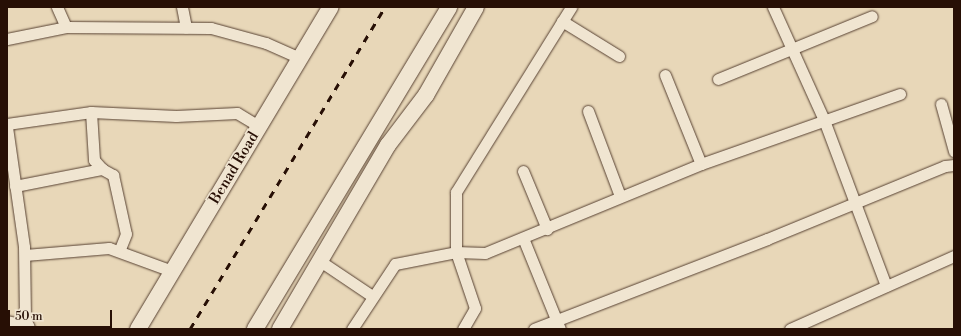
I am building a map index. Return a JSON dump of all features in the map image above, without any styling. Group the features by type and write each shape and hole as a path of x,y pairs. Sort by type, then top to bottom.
{"street":[{"path":"57,7 66,27"},
{"path":"182,7 186,28"},
{"name":"Benad Road","path":"138,329 330,7"},
{"path":"256,329 449,7"},
{"path":"280,329 388,145 426,95 476,7"},
{"path":"463,329 475,308 456,252 456,192 572,7"},
{"path":"773,7 824,120 853,203 886,286"},
{"path":"718,80 791,48 872,16"},
{"path":"562,21 619,56"},
{"path":"7,39 66,27 211,28 266,43 300,58"},
{"path":"665,75 701,164"},
{"path":"352,329 372,296 396,264 456,252 485,253 547,229 620,196 701,164 900,94"},
{"path":"941,104 954,151"},
{"path":"588,111 620,196"},
{"path":"90,112 94,160 102,169 113,175 126,234 119,251"},
{"path":"7,124 90,112 176,116 237,113 259,126"},
{"path":"7,127 25,255 25,318 28,328"},
{"path":"534,329 559,325 853,203 945,166 954,165"},
{"path":"15,186 102,169"},
{"path":"523,171 547,229"},
{"path":"523,238 559,325"},
{"path":"25,255 109,248 172,271"},
{"path":"790,329 954,256"},
{"path":"320,262 372,296"},
{"path":"7,321 28,328"}],"railway":[{"path":"190,329 385,7"}]}
